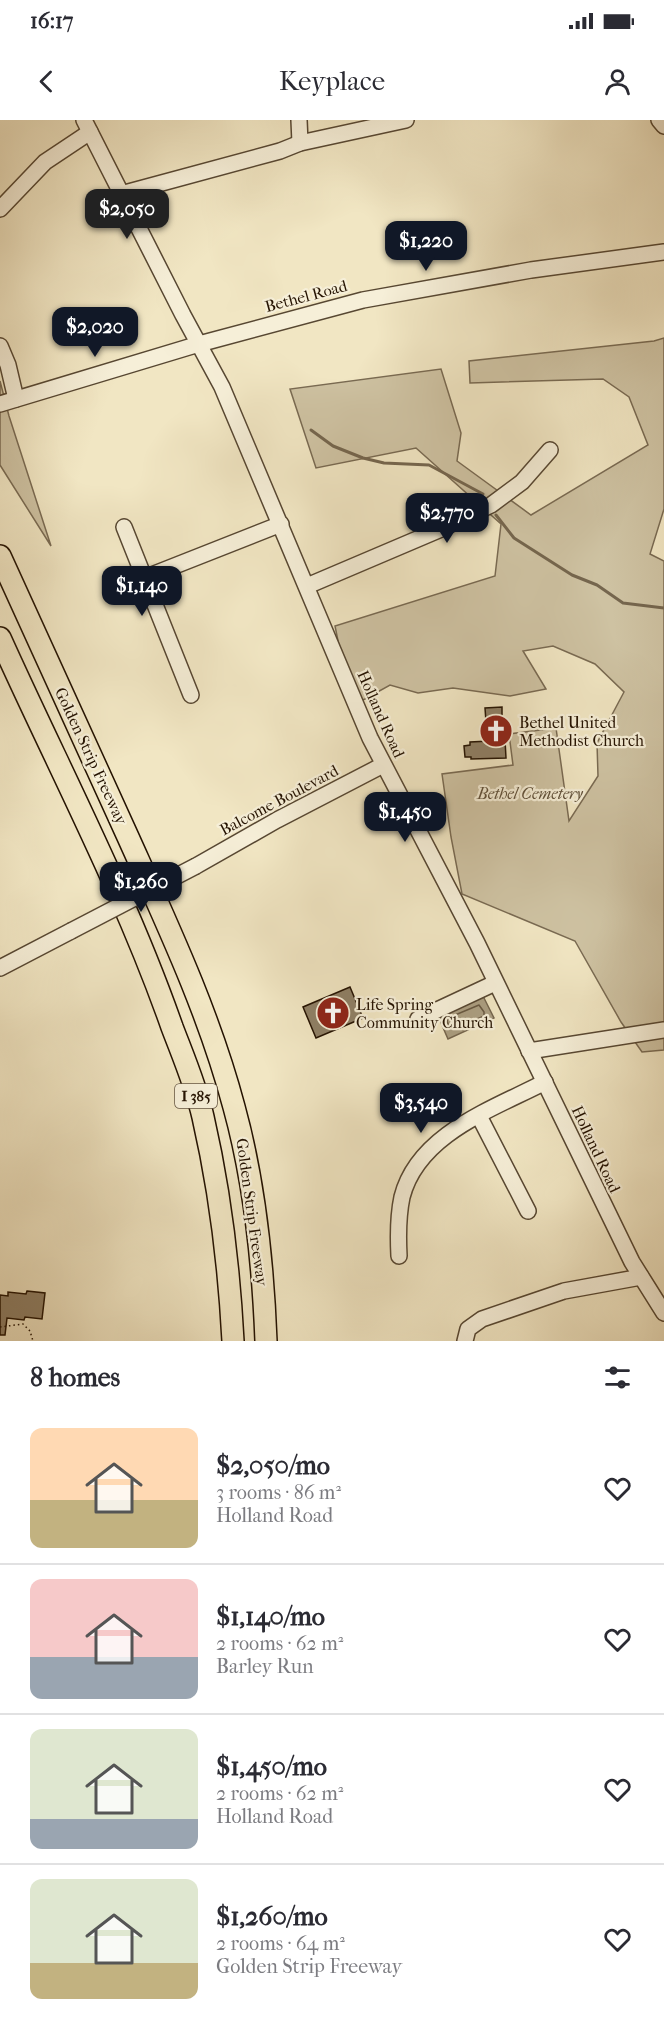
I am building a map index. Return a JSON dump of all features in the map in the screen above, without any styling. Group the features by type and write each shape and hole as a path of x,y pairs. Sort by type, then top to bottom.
{"highway":[{"name":"Golden Strip Freeway","path":"0,556 191,976 209,1026 235,1108 247,1166 260,1253 266,1341"},
{"name":"Golden Strip Freeway","path":"0,638 106,864 155,977 203,1115 228,1260 233,1341"}],"street":[{"path":"299,120 300,144"},
{"path":"121,194 300,144 406,120"},
{"path":"659,120 664,126"},
{"path":"0,209 45,162 87,126"},
{"name":"Holland Road","path":"87,126 222,387 354,702 383,765 477,944 597,1194 641,1277 664,1313"},
{"name":"Bethel Road","path":"0,404 199,344 363,300 531,270 664,252"},
{"path":"0,346 8,365 16,399"},
{"path":"307,586 441,529 491,505 522,482 550,450"},
{"path":"144,578 281,524"},
{"path":"124,527 191,694"},
{"name":"Balcome Boulevard","path":"0,968 383,765"},
{"path":"418,1019 495,984"},
{"path":"529,1051 664,1030"},
{"path":"399,1256 400,1207 405,1188 424,1154 439,1140 479,1116 545,1082"},
{"path":"479,1116 528,1212"},
{"path":"465,1341 468,1329 482,1319 564,1291 641,1277"}],"path":[{"path":"0,1327 23,1324 30,1331 33,1341"}],"green space":[{"name":"Bethel Cemetery","path":"664,338 664,509 650,554 664,561 664,1050 642,1052 621,1022 575,941 462,894 442,774 513,765 509,734 556,728 569,821 598,776 597,743 624,692 595,664 553,646 523,651 546,689 510,696 453,688 418,693 390,685 351,705 335,626 495,576 501,524 416,448 316,468 290,389 441,369 461,433 457,461 531,515 648,445 629,397 603,379 470,383 469,361 654,341"},
{"path":"0,381 9,416 51,546 0,465"}],"water":[{"path":"483,996 494,1018 448,1039 438,1016"}],"building":[{"name":"Bethel United Methodist Church","path":"502,707 502,740 505,740 506,758 471,759 471,757 465,757 464,746 470,745 470,742 490,741 489,722 486,722 485,708"},
{"name":"Life Spring Community Church","path":"350,987 363,1018 316,1038 303,1007"},
{"path":"27,1291 45,1293 42,1319 7,1318 5,1335 0,1335 0,1295 8,1296 8,1292 26,1294"}],"waterway":[{"path":"311,430 333,446 363,458 384,463 429,465 483,494"},
{"path":"496,515 514,538 572,575 597,585 623,603 664,608"}],"place":[{"name":"Bethel United Methodist Church","path":"496,731"},
{"name":"Life Spring Community Church","path":"333,1013"}]}
